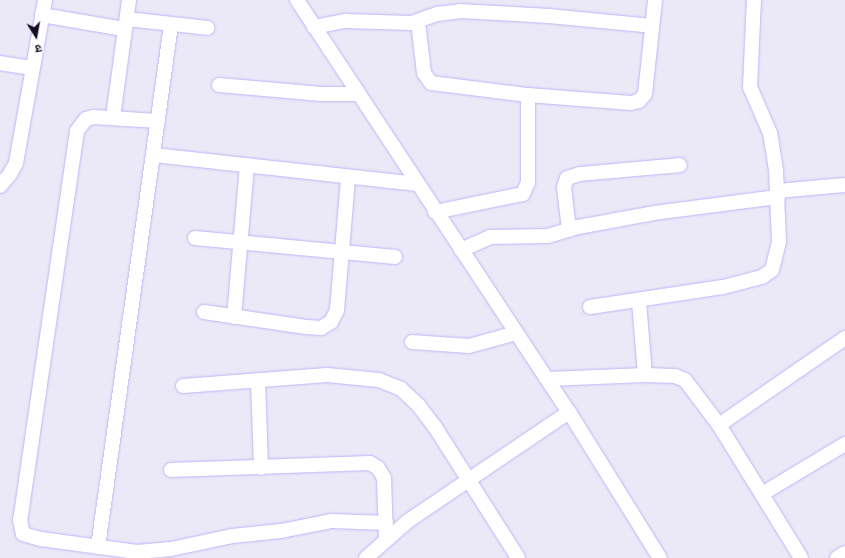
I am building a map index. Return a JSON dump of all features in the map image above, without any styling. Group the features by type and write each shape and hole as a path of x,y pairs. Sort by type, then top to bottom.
{"street":[{"path":"113,117 129,0"},
{"path":"297,0 435,212 548,379 660,558"},
{"path":"418,22 424,73 431,84 528,95 622,103 640,101 646,87 655,0"},
{"path":"590,307 639,301 730,286 762,277 772,270 779,247 778,194 770,134 750,87 754,0"},
{"path":"0,186 10,174 16,163 41,4 126,24 208,28"},
{"path":"314,26 346,21 418,22 438,14 460,11 549,16 652,26"},
{"path":"98,547 171,25"},
{"path":"0,63 31,68"},
{"path":"218,85 322,94 358,94"},
{"path":"435,212 523,194 528,182 528,95"},
{"path":"158,121 97,116 86,119 77,131 20,528 29,536 98,547 143,551 171,549 232,536 281,531 332,521 386,523"},
{"path":"154,155 348,178 417,184"},
{"path":"569,230 564,187 567,178 580,174 680,165"},
{"path":"234,317 248,166"},
{"path":"204,312 306,327 321,328 331,322 337,310 343,253 348,178"},
{"path":"461,250 490,237 548,236 569,230 654,213 845,185"},
{"path":"195,238 395,258"},
{"path":"639,301 645,375"},
{"path":"412,342 468,346 516,333"},
{"path":"719,425 845,338"},
{"path":"184,386 258,381 301,376 339,375 379,380 401,389 419,406 469,478 518,558"},
{"path":"548,379 645,375 675,376 685,380 719,425 801,558"},
{"path":"258,381 261,468"},
{"path":"366,558 386,538 469,478 569,412"},
{"path":"762,494 845,444"},
{"path":"171,470 370,463 378,468 384,478 386,538"},
{"path":"837,558 845,553"}]}
